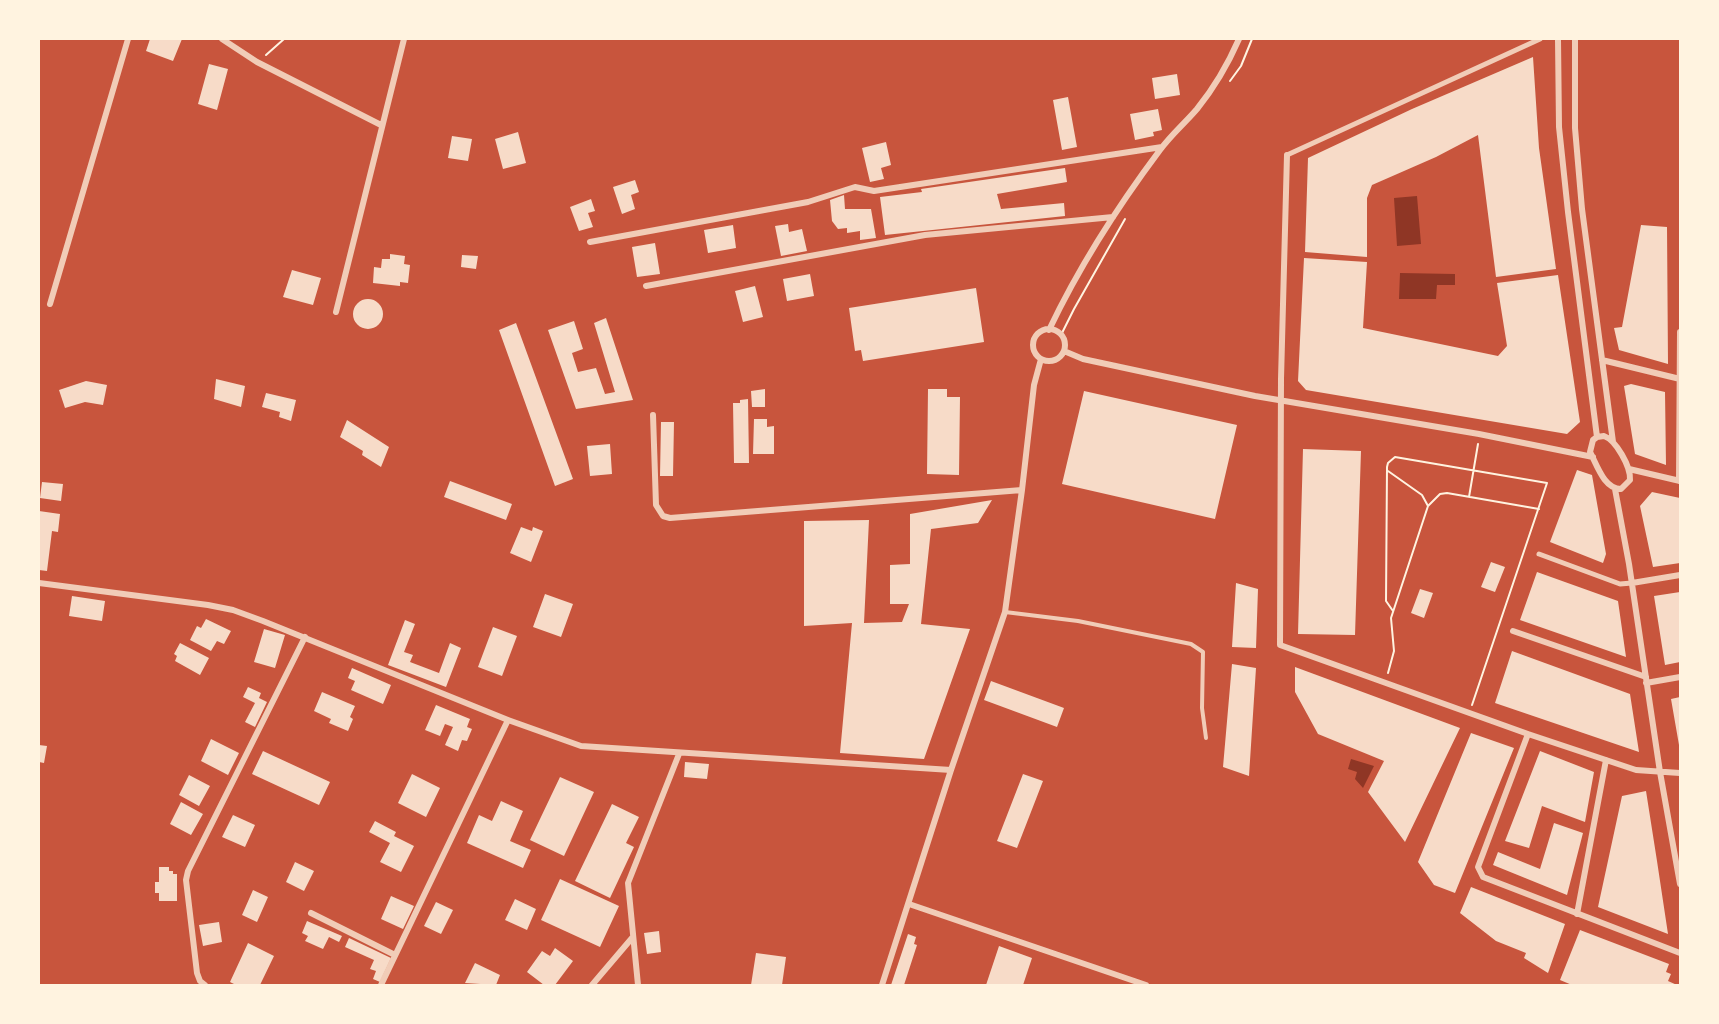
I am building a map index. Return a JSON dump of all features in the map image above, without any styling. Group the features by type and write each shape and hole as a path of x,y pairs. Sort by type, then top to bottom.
{"street":[{"path":"50,304 128,39"},
{"path":"222,39 257,62 381,125"},
{"path":"336,312 404,39"},
{"path":"1049,330 1061,305 1113,217 1162,147 1214,85 1227,66 1239,39"},
{"path":"1540,39 1287,154 1281,400 1280,645 1528,734 1636,770 1680,773"},
{"path":"1558,39 1564,180 1597,437"},
{"path":"1575,39 1576,140 1582,209 1613,442"},
{"path":"590,242 808,202 855,187 874,191 1162,147"},
{"path":"646,286 925,235 1113,217"},
{"path":"1049,330 1061,335 1065,345 1064,351 1052,361 1041,359 1035,352 1034,342 1039,333 1049,330"},
{"path":"1629,469 1679,481 1680,332"},
{"path":"1064,351 1083,359 1281,400 1479,434 1593,457"},
{"path":"882,985 951,770 1005,612 1034,385 1041,359"},
{"path":"1602,360 1680,379"},
{"path":"653,415 656,505 663,516 670,518 1022,490"},
{"path":"1597,437 1608,437 1613,442 1629,469 1628,484 1621,489 1615,489 1607,483 1589,448 1597,437"},
{"path":"1615,489 1680,884"},
{"path":"1539,554 1620,584 1680,575"},
{"path":"39,583 233,610 508,720 581,746 951,770"},
{"path":"1513,631 1646,680 1680,677"},
{"path":"205,985 200,981 197,973 186,880 188,871 305,637"},
{"path":"381,985 508,720"},
{"path":"1528,734 1478,867 1483,877 1680,953"},
{"path":"638,985 628,883 679,754"},
{"path":"1578,914 1606,760"},
{"path":"909,904 1146,985"},
{"path":"311,913 395,955"},
{"path":"592,985 632,938"}],"lane":[{"path":"1005,612 1078,621 1191,644 1199,648 1203,652 1202,708 1206,738"}],"path":[{"path":"257,62 284,39"},
{"path":"1229,82 1241,66 1251,39"},
{"path":"1061,335 1127,217"},
{"path":"1469,497 1479,434"},
{"path":"1393,610 1386,601 1388,462 1395,457 1547,483 1470,713"},
{"path":"1387,470 1422,495 1428,506"},
{"path":"1388,673 1394,651 1391,623 1393,610 1428,506 1440,494 1447,493 1539,509"}],"shaded area":[{"path":"1417,196 1421,244 1397,246 1394,198"},
{"path":"1400,273 1455,274 1455,285 1437,285 1436,299 1399,299"},
{"path":"1351,759 1374,766 1363,788 1355,779 1357,772 1348,769"}],"building":[{"path":"150,39 182,39 173,61 146,51"},
{"path":"1533,57 1539,148 1556,269 1496,277 1478,135 1436,157 1372,185 1367,198 1367,257 1305,252 1308,158 1412,109"},
{"path":"209,64 228,69 217,110 198,104"},
{"path":"1177,74 1180,95 1155,99 1152,78"},
{"path":"1068,97 1077,147 1062,150 1053,100"},
{"path":"1158,109 1162,130 1153,132 1154,136 1135,140 1130,114"},
{"path":"518,132 526,163 503,169 495,139"},
{"path":"452,136 472,139 468,161 448,158"},
{"path":"886,142 891,165 881,168 884,179 870,182 862,148"},
{"path":"1065,168 1067,182 997,194 1001,209 1064,203 1065,216 885,235 880,197"},
{"path":"635,180 639,192 631,195 635,209 622,214 613,187"},
{"path":"844,195 845,209 871,209 876,238 860,240 860,231 847,233 847,228 838,229 832,221 830,200"},
{"path":"591,199 595,211 588,213 593,227 579,231 570,207"},
{"path":"788,224 789,232 802,229 807,251 781,256 775,226"},
{"path":"733,225 736,248 708,253 704,230"},
{"path":"1641,225 1667,227 1668,364 1619,350 1614,328 1622,327"},
{"path":"655,243 660,274 637,277 632,247"},
{"path":"390,254 405,256 404,264 410,265 408,283 400,282 400,286 373,283 374,267 381,268 382,259 390,259"},
{"path":"462,255 478,256 476,269 461,267"},
{"path":"1304,258 1367,262 1363,328 1498,356 1507,346 1497,283 1558,275 1580,422 1567,434 1306,390 1298,381"},
{"path":"292,270 321,278 313,305 283,297"},
{"path":"810,274 814,296 787,301 783,279"},
{"path":"755,286 763,317 743,322 735,291"},
{"path":"976,288 984,342 863,361 861,350 855,351 849,308"},
{"path":"368,299 379,303 383,314 379,325 368,329 357,325 353,314 357,303"},
{"path":"606,318 633,400 576,409 548,330 574,321 583,349 572,353 578,372 596,368 605,394 615,392 594,323"},
{"path":"516,323 573,479 555,486 499,330"},
{"path":"216,379 245,386 241,407 214,399"},
{"path":"86,381 107,385 103,405 85,402 65,408 59,390"},
{"path":"1631,384 1665,392 1666,465 1635,454 1624,386"},
{"path":"765,389 765,407 752,407 751,391"},
{"path":"928,389 947,389 947,397 960,397 959,475 927,474"},
{"path":"1084,391 1237,425 1215,519 1062,484"},
{"path":"266,393 296,400 291,421 279,417 280,412 262,407"},
{"path":"748,399 749,463 734,463 733,403 740,403 740,400"},
{"path":"754,419 767,419 767,427 774,426 774,454 753,454"},
{"path":"347,420 389,447 381,467 362,455 363,451 340,437"},
{"path":"661,422 674,422 673,476 660,476"},
{"path":"610,444 612,474 590,476 587,446"},
{"path":"1303,449 1361,451 1355,635 1298,634"},
{"path":"1577,470 1592,475 1606,554 1603,563 1550,542"},
{"path":"450,481 512,504 506,520 444,497"},
{"path":"42,482 63,484 61,501 40,498"},
{"path":"1652,492 1680,498 1680,563 1653,567 1640,506"},
{"path":"992,500 978,523 931,529 921,624 970,629 924,759 840,753 852,623 804,626 804,521 869,520 864,623 902,622 909,604 890,604 890,565 910,564 910,514"},
{"path":"39,511 60,514 58,532 52,531 47,571 39,570"},
{"path":"521,527 532,531 533,527 543,531 531,562 510,553"},
{"path":"1491,562 1505,567 1495,592 1481,587"},
{"path":"1537,572 1618,601 1626,657 1520,620"},
{"path":"1236,583 1258,589 1256,648 1232,647"},
{"path":"1420,589 1433,593 1424,618 1411,613"},
{"path":"1680,592 1680,662 1665,665 1654,596"},
{"path":"545,594 573,604 561,637 533,627"},
{"path":"72,596 105,601 102,621 69,616"},
{"path":"206,619 231,631 224,644 217,641 211,651 190,640 197,626 201,628"},
{"path":"405,620 415,624 404,652 413,655 410,662 439,673 450,643 461,648 446,687 388,665"},
{"path":"493,627 517,636 502,676 478,667"},
{"path":"264,629 285,635 275,668 254,662"},
{"path":"180,643 209,658 200,675 175,661 177,656 174,654"},
{"path":"1512,651 1630,694 1639,752 1495,703"},
{"path":"1232,664 1256,668 1249,776 1223,767"},
{"path":"1295,667 1460,728 1405,842 1368,792 1384,761 1318,734 1295,692"},
{"path":"352,668 391,685 383,704 351,690 355,681 348,678"},
{"path":"991,681 1064,708 1057,727 984,700"},
{"path":"248,687 261,693 259,698 267,702 255,727 245,722 255,703 243,697"},
{"path":"322,692 355,706 350,717 353,719 348,731 329,723 331,719 314,711"},
{"path":"1680,697 1680,745 1679,745 1671,699"},
{"path":"436,705 470,719 467,727 472,729 467,741 462,740 458,751 445,745 453,727 445,724 440,736 425,730"},
{"path":"1471,733 1514,748 1455,893 1434,885 1418,862"},
{"path":"211,739 239,753 228,775 201,761"},
{"path":"39,745 47,746 44,763 39,762"},
{"path":"263,751 330,782 319,805 252,774"},
{"path":"1540,751 1594,772 1585,822 1542,806 1529,848 1505,841"},
{"path":"685,762 709,764 707,779 684,777"},
{"path":"412,774 440,788 426,817 398,803"},
{"path":"1023,774 1043,781 1017,848 997,841"},
{"path":"189,775 210,786 199,806 179,795"},
{"path":"560,777 594,792 564,856 530,840"},
{"path":"1646,791 1668,934 1598,907 1622,796"},
{"path":"501,801 523,811 510,841 531,850 523,868 467,843 479,815 492,821"},
{"path":"181,802 203,814 191,835 170,824"},
{"path":"612,804 639,817 626,843 634,847 610,898 575,881"},
{"path":"233,815 255,825 245,847 222,837"},
{"path":"375,821 396,832 394,836 414,846 401,872 380,862 390,843 369,832"},
{"path":"1554,823 1583,833 1567,895 1493,865 1498,852 1540,869"},
{"path":"295,862 314,871 304,891 286,882"},
{"path":"159,867 169,867 169,871 177,874 177,901 159,901 159,893 155,893 155,882 159,882"},
{"path":"560,879 619,906 600,947 541,920"},
{"path":"1471,887 1565,924 1548,973 1524,958 1526,953 1496,941 1460,913"},
{"path":"253,890 268,897 257,922 242,915"},
{"path":"391,896 414,906 403,929 381,919"},
{"path":"515,899 536,909 527,930 505,920"},
{"path":"436,902 453,910 441,934 424,926"},
{"path":"307,921 342,936 339,942 329,937 323,949 305,941 308,936 302,933"},
{"path":"219,922 222,942 203,946 199,925"},
{"path":"1580,930 1669,964 1666,972 1671,974 1668,981 1677,985 1572,985 1560,980"},
{"path":"659,931 661,952 647,954 644,933"},
{"path":"908,934 916,937 914,944 917,945 904,985 891,985"},
{"path":"349,938 391,958 380,982 373,979 376,971 370,969 374,960 345,947"},
{"path":"248,943 274,956 260,985 236,985 230,982"},
{"path":"999,946 1032,958 1023,985 986,985"},
{"path":"555,948 573,961 555,985 544,985 527,972 542,951 550,956"},
{"path":"756,953 786,957 782,985 751,985"},
{"path":"475,963 500,975 496,985 465,983"}]}
